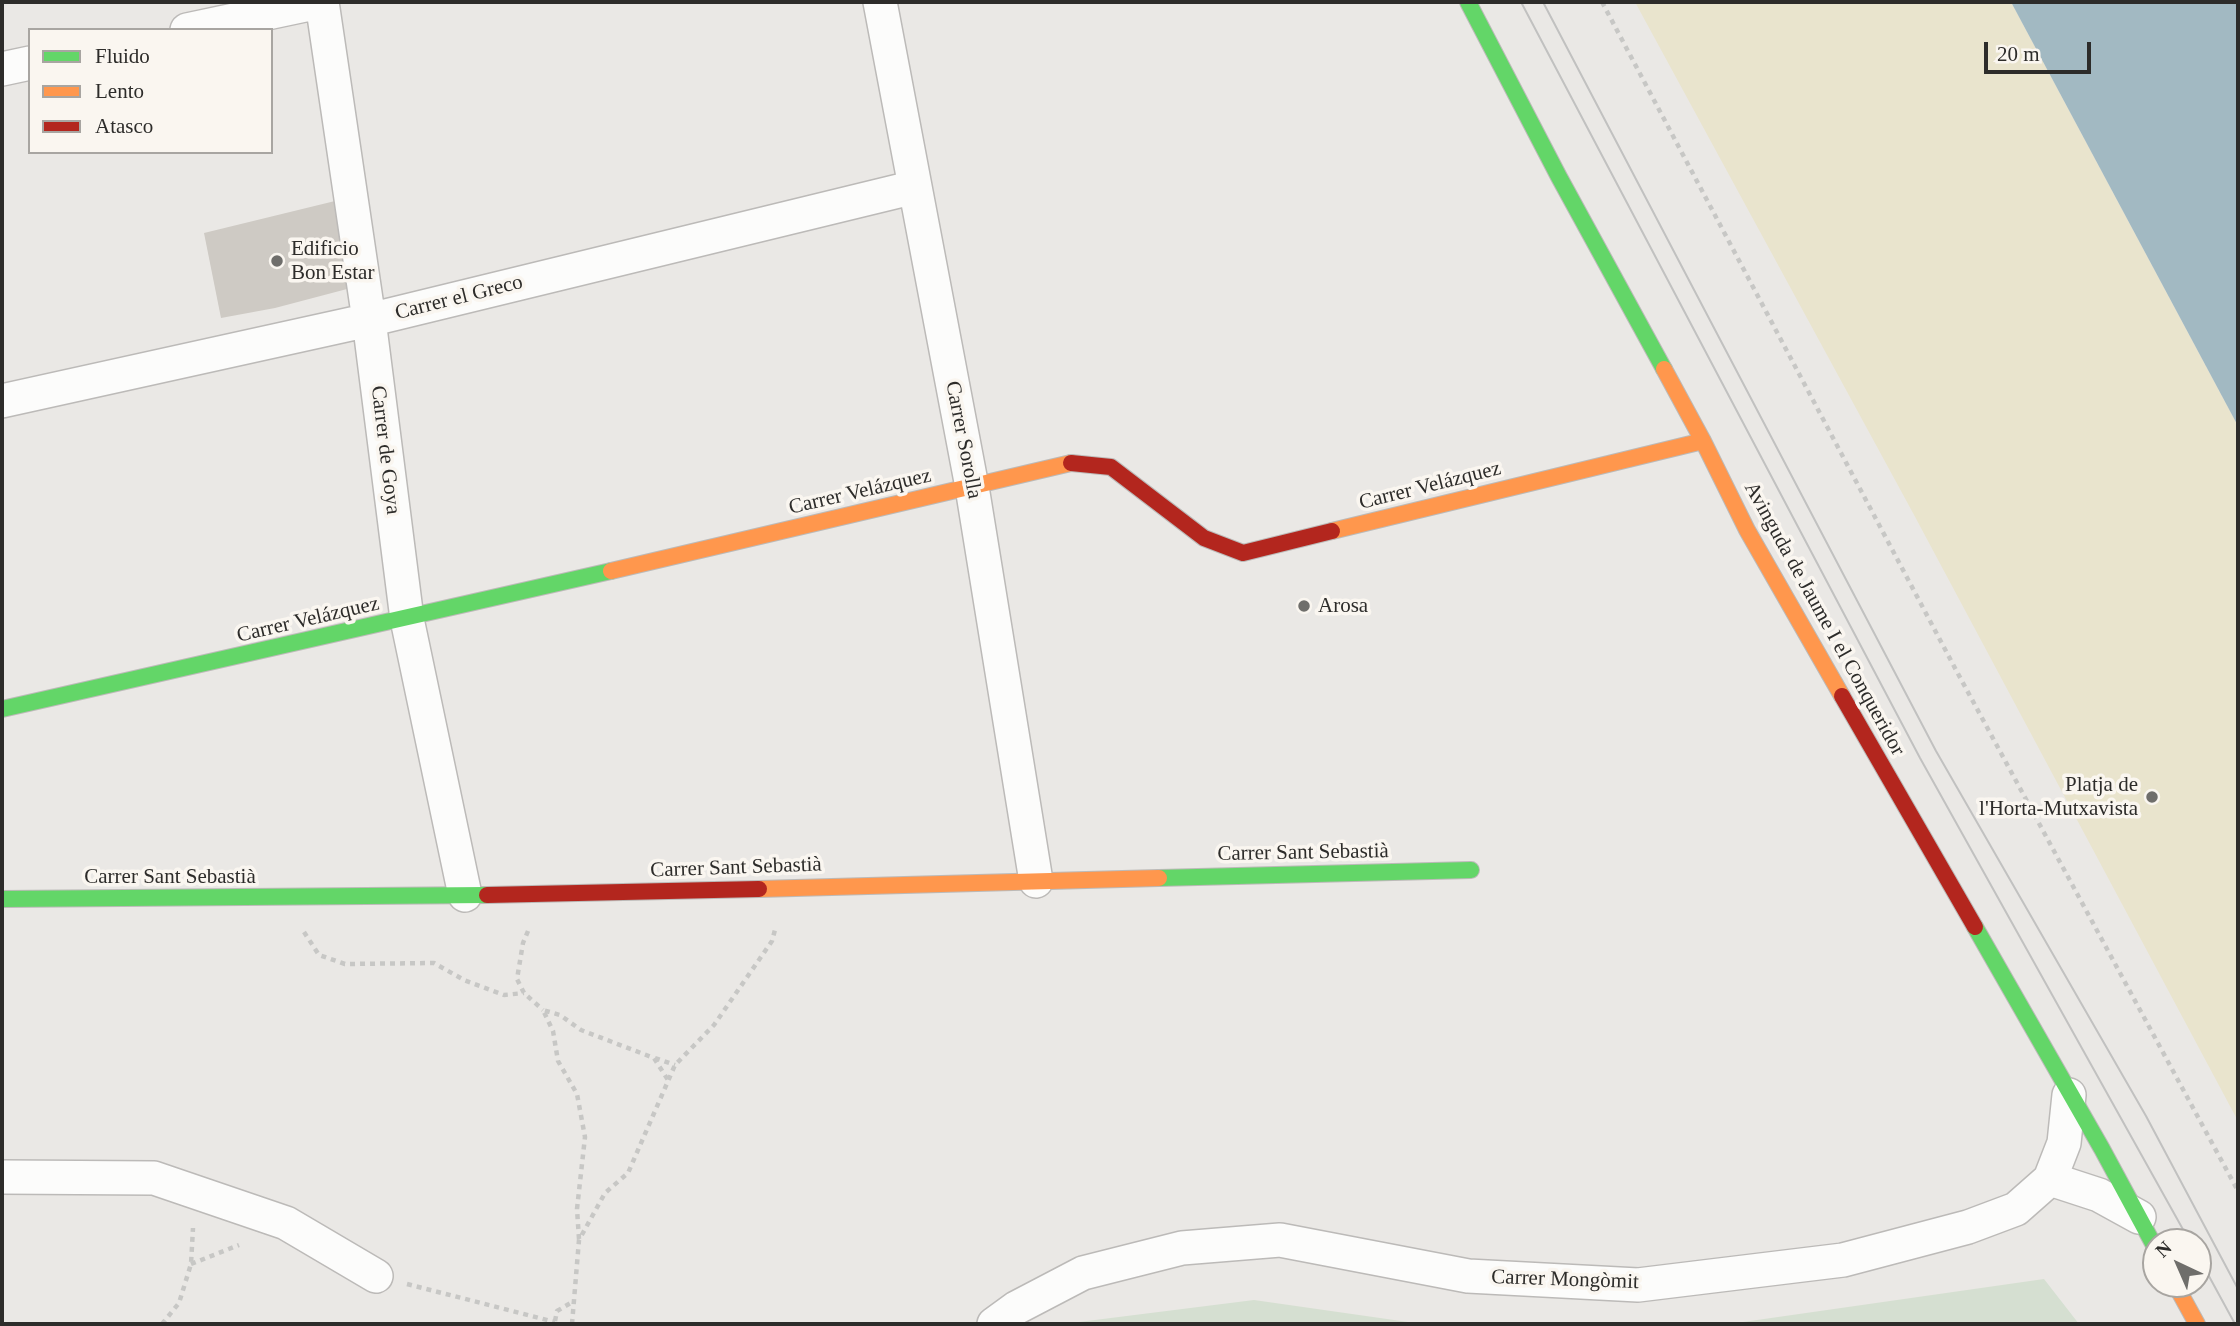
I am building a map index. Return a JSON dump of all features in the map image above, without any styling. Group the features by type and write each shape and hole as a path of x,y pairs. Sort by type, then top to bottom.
{"street":[{"path":"196,28 320,2"},
{"name":"Carrer de Goya","path":"320,2 369,320 407,619 464,895"},
{"name":"Carrer Sorolla","path":"880,2 972,487 1036,881"},
{"name":"Avinguda de Jaume I el Conqueridor","path":"1468,2 1559,177 1703,442 1747,530 2145,1228"},
{"path":"2,69 28,63"},
{"name":"Carrer el Greco","path":"2,401 369,320 915,187"},
{"name":"Carrer Velázquez","path":"2,709 407,619 1070,463 1111,467 1204,538 1243,553 1703,442"},
{"name":"Carrer Sant Sebastià","path":"2,899 545,895 1471,870"},
{"name":"Carrer Mongòmit","path":"994,1324 1016,1308 1083,1273 1182,1248 1280,1240 1468,1276 1638,1285 1843,1260 1968,1227 2016,1209 2050,1180 2064,1143 2069,1095"},
{"path":"2,1177 153,1178 286,1223 376,1276"},
{"path":"2050,1180 2099,1195 2139,1217"},
{"path":"2183,1298 2197,1324"}],"path":[{"path":"1602,2 1949,658 2238,1191"},
{"path":"579,1240 606,1193 628,1173 675,1065 715,1025 772,941 788,888"},
{"path":"545,895 523,943 517,979 524,993 543,1010 554,1031 558,1061 578,1094 585,1137 577,1209 579,1240 572,1324"},
{"path":"281,897 319,955 345,964 434,963 464,980 504,995 524,993"},
{"path":"543,1010 560,1015 581,1030 675,1065"},
{"path":"654,1058 668,1080"},
{"path":"162,1324 179,1303 191,1264 196,1193"},
{"path":"376,1276 555,1323 557,1311 574,1301"}],"green space":[{"path":"2044,1279 2079,1324 1729,1324"},
{"path":"1254,1300 1422,1324 1070,1324 1071,1323"}],"sand":[{"name":"Platja de l'Horta-Mutxavista","path":"1635,2 2011,2 2238,426 2238,1121 1913,513"}],"water":[{"path":"2011,2 2238,2 2238,426"}],"building":[{"name":"Edificio Bon Estar","path":"335,201 347,289 275,308 221,318 204,233"}],"tram line":[{"path":"1521,2 1920,758 2182,1228"},
{"path":"1543,2 1936,751 2146,1116 2238,1289"},
{"path":"2212,1282 2235,1324"}],"traffic: fast":[{"path":"1468,2 1559,177 1664,369"},
{"path":"2,709 611,571"},
{"path":"1159,878 1471,870"},
{"path":"2,899 487,895"},
{"path":"1975,927 2145,1228"}],"traffic: slow":[{"path":"1664,369 1747,530 1842,696"},
{"path":"1332,531 1703,441"},
{"path":"611,571 1071,463"},
{"path":"759,889 1159,878"},
{"path":"2183,1298 2197,1324"}],"traffic: jam":[{"path":"1071,463 1111,467 1204,538 1243,553 1332,531"},
{"path":"1842,696 1975,927"},
{"path":"487,895 759,889"}],"place":[{"name":"Edificio Bon Estar","path":"277,261"},
{"name":"Arosa","path":"1304,606"},
{"name":"Platja de l'Horta-Mutxavista","path":"2152,797"}]}
